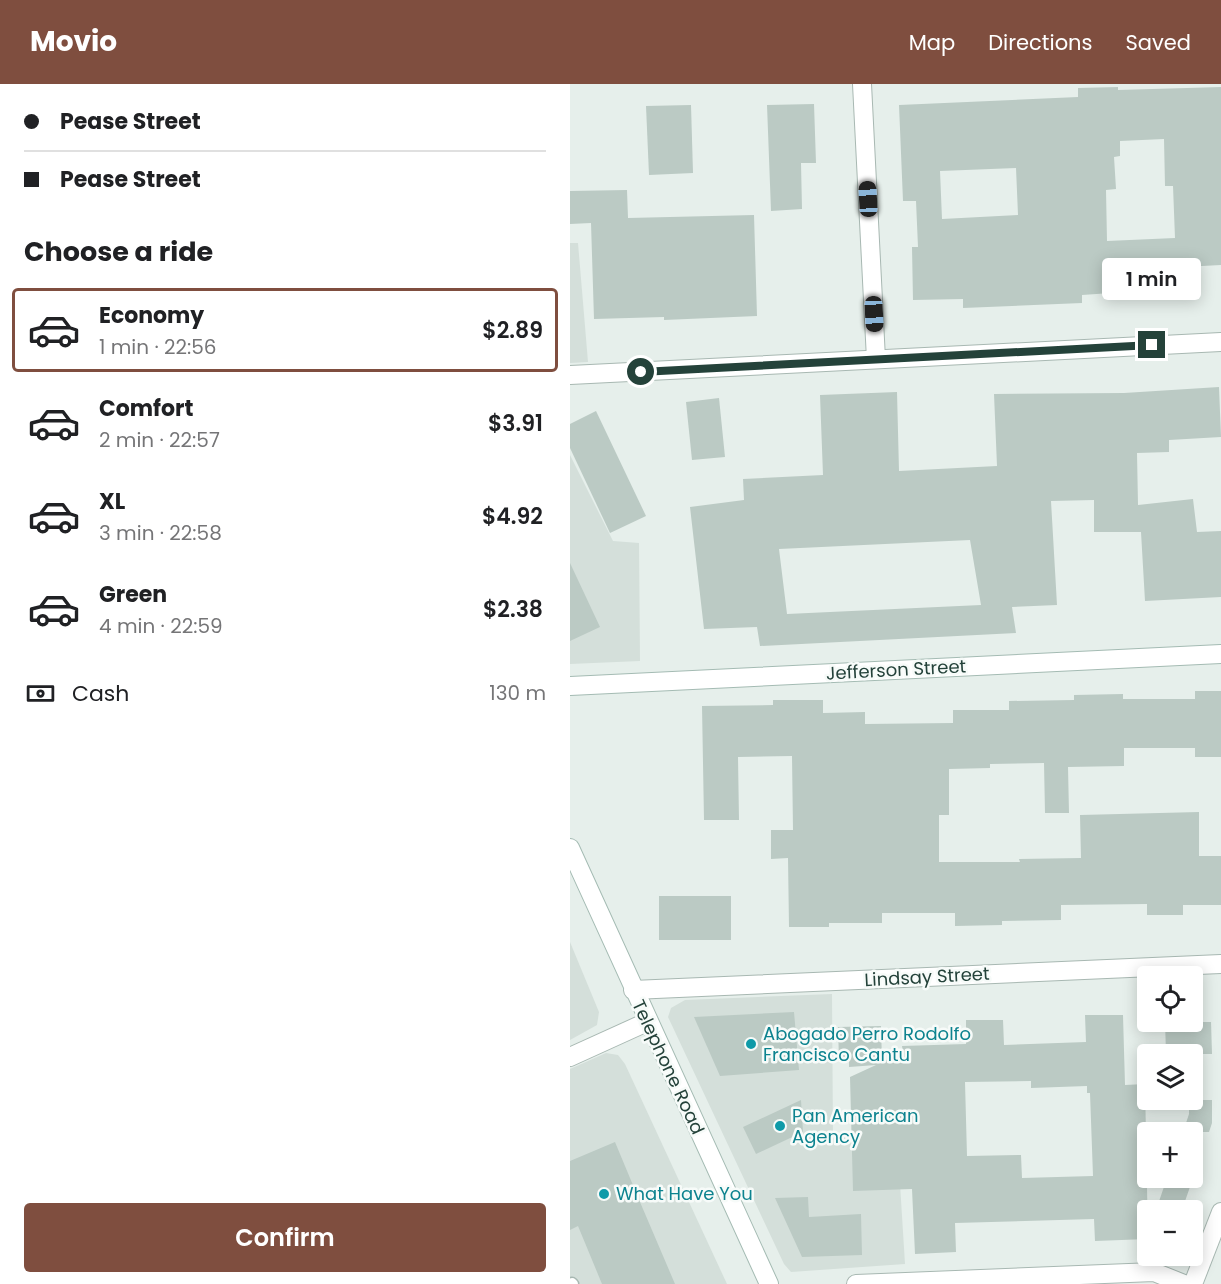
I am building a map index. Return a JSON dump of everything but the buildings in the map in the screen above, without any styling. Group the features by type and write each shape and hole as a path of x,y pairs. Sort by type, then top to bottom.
{"street":[{"path":"862,84 876,359"},
{"path":"570,375 1221,342"},
{"name":"Jefferson Street","path":"570,686 1221,654"},
{"name":"Telephone Road","path":"570,848 647,1022 769,1284"},
{"name":"Lindsay Street","path":"633,990 1221,964"},
{"path":"570,1057 647,1022"},
{"path":"1193,1284 1221,1212"},
{"path":"856,1284 1154,1272 1184,1284"}],"shaded area":[{"path":"570,243 578,243 588,362 570,363"},
{"path":"570,455 613,541 639,543 640,661 570,664"},
{"path":"570,942 599,1012 597,1025 570,1040"},
{"path":"832,994 833,1138 897,1136 905,1264 791,1272 784,1264 668,1017 671,1008 685,1000"},
{"path":"606,1053 618,1055 625,1064 727,1284 570,1284 570,1069"}],"place":[{"name":"Abogado Perro Rodolfo Francisco Cantu","path":"751,1044"},
{"name":"Pan American Agency","path":"780,1126"},
{"name":"What Have You","path":"604,1194"}],"route":[{"path":"641,372 1152,345"}]}
